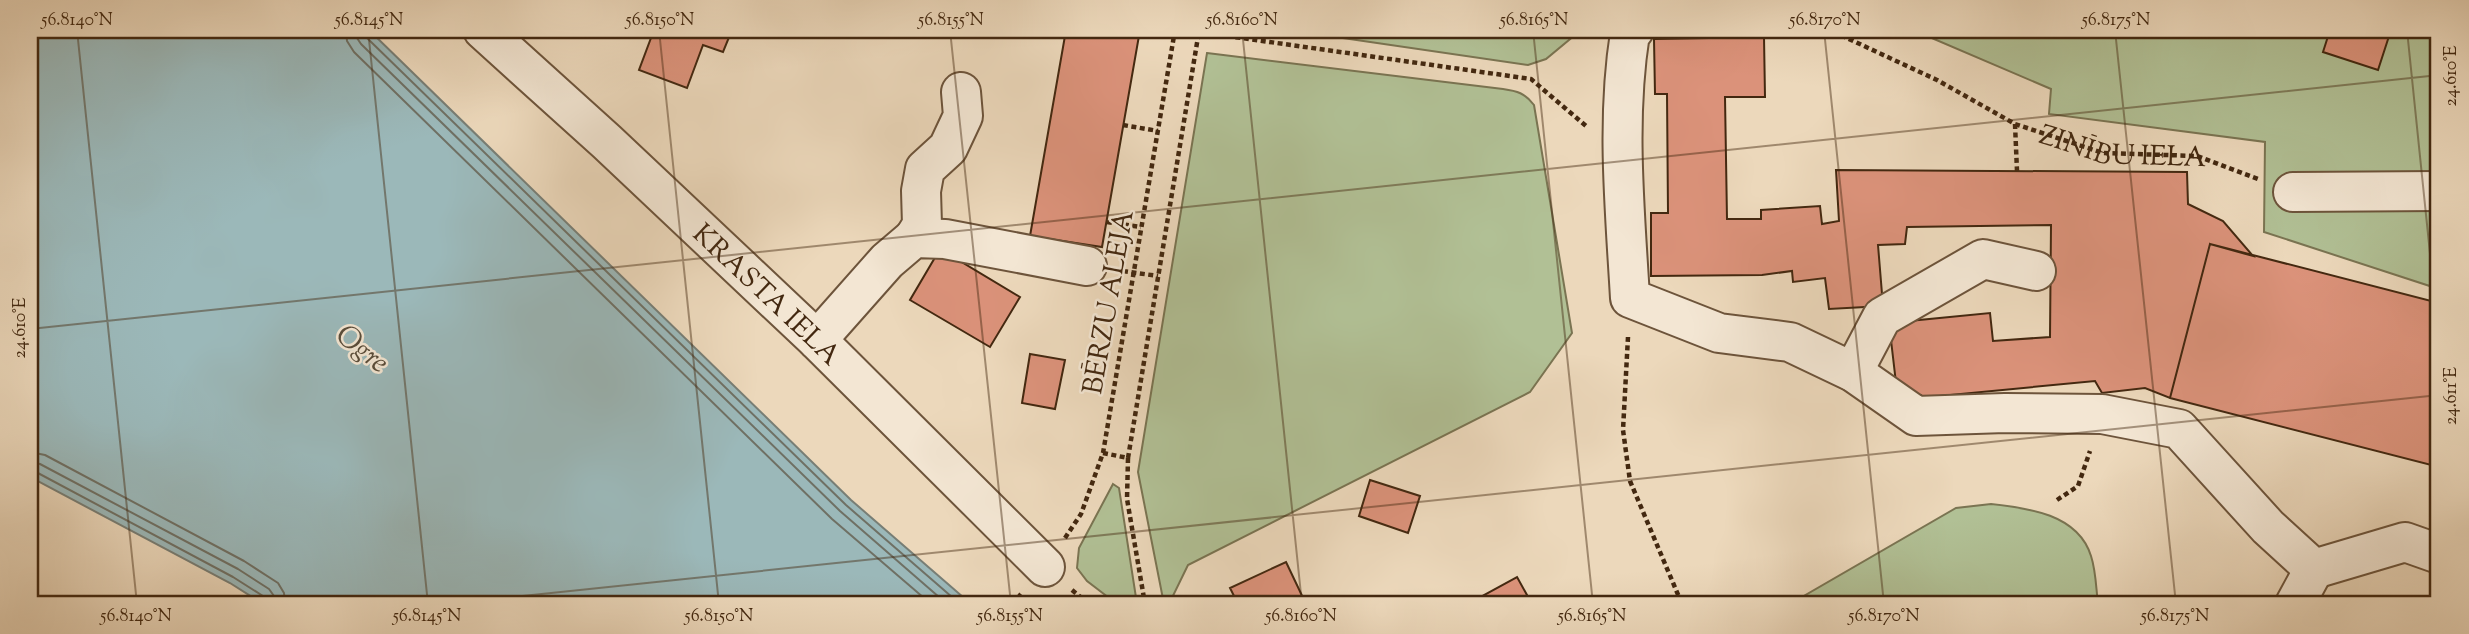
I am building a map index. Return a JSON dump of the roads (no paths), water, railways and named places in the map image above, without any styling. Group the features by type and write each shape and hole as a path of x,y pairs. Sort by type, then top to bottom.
{"street":[{"name":"KRASTA IELA","path":"483,30 607,142 817,340 1045,567"},
{"path":"1634,30 1630,33 1624,70 1623,147 1630,298 1719,333 1790,342 1853,372 1916,416 2102,414 2179,429 2268,527 2314,569"},
{"path":"817,340 887,261 914,238 922,225 921,191 925,169 948,148 964,116 961,92"},
{"path":"2292,192 2439,191"},
{"path":"914,238 945,239 1087,266"},
{"path":"1853,372 1882,317 1983,259 2036,271"},
{"path":"2295,604 2314,569 2405,542 2439,554"}],"water":[{"name":"Ogre","path":"30,30 369,30 851,500 971,604 263,604 230,583 30,477"}]}
